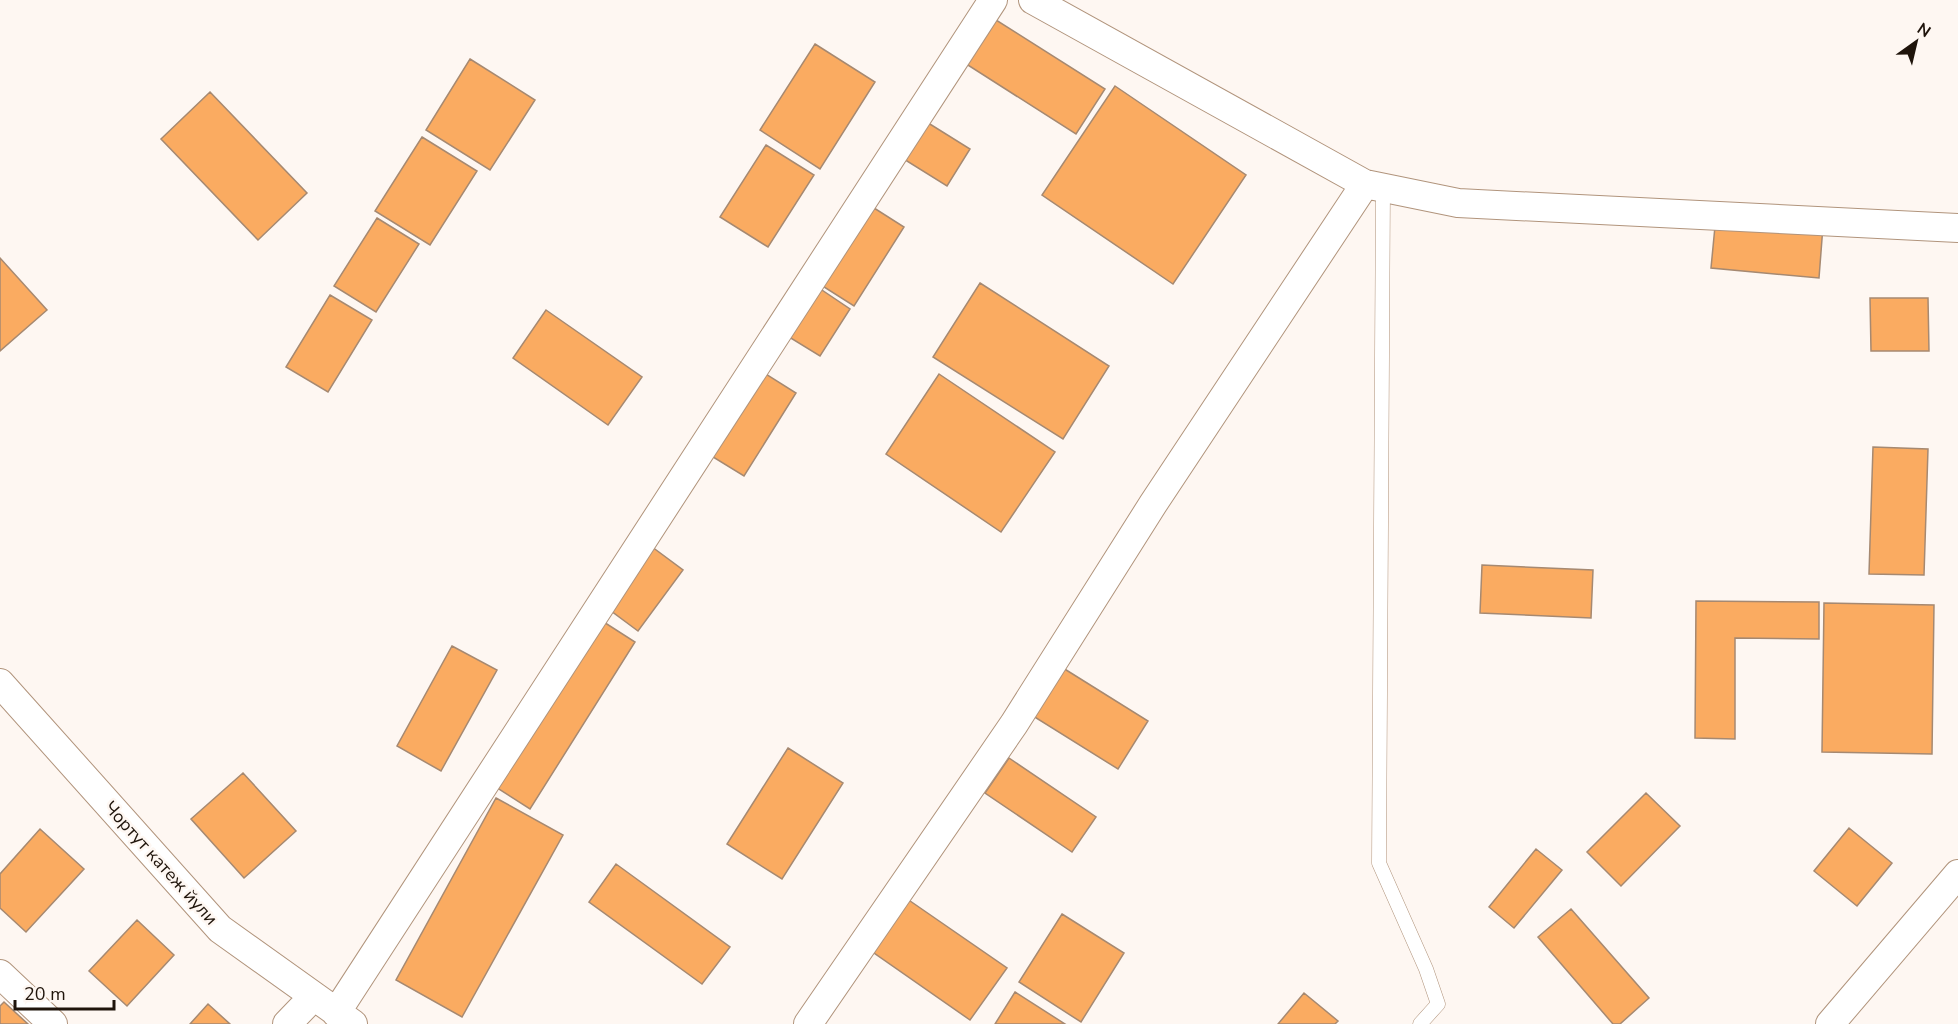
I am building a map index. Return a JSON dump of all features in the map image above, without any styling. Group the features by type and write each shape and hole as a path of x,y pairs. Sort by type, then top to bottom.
{"street":[{"path":"288,1024 334,1011 993,0"},
{"path":"1033,0 1374,186 1458,203 1958,228"},
{"path":"808,1024 1014,724 1153,504 1374,186"},
{"name":"Чортут катеж йули","path":"0,683 220,929 334,1011"},
{"path":"1830,1024 1958,874"},
{"path":"0,974 53,1024"}],"lane":[{"path":"1374,186 1379,863 1426,969 1438,1004 1420,1024"}],"building":[{"path":"977,8 1105,89 1076,134 949,53"},
{"path":"815,44 875,82 820,169 760,130"},
{"path":"470,59 535,100 490,170 426,130"},
{"path":"1115,86 1246,175 1173,284 1042,195"},
{"path":"210,92 307,193 258,240 161,139"},
{"path":"909,111 970,149 947,186 886,148"},
{"path":"422,137 477,171 430,245 375,211"},
{"path":"766,145 814,175 768,247 720,217"},
{"path":"852,194 904,227 854,306 802,273"},
{"path":"1716,216 1823,226 1819,278 1711,268"},
{"path":"377,218 419,244 376,312 334,286"},
{"path":"0,258 47,310 0,351"},
{"path":"807,280 850,309 820,356 776,329"},
{"path":"980,283 1109,366 1063,439 933,357"},
{"path":"330,295 372,320 328,392 286,367"},
{"path":"1870,298 1928,298 1929,351 1871,351"},
{"path":"546,310 642,377 608,425 513,358"},
{"path":"753,366 796,393 744,476 700,449"},
{"path":"939,374 1055,452 1001,532 886,454"},
{"path":"1873,447 1928,449 1924,575 1869,574"},
{"path":"640,538 683,570 638,631 595,599"},
{"path":"1482,565 1593,570 1591,618 1480,613"},
{"path":"1696,601 1819,602 1819,639 1735,638 1735,739 1695,738"},
{"path":"1824,603 1934,605 1932,754 1822,752"},
{"path":"585,610 635,642 530,809 480,777"},
{"path":"452,646 497,670 441,771 397,746"},
{"path":"1063,668 1148,721 1118,769 1033,716"},
{"path":"788,748 843,783 782,879 727,844"},
{"path":"1009,758 1096,817 1072,852 985,793"},
{"path":"243,773 296,831 244,878 191,819"},
{"path":"1646,793 1680,826 1621,886 1587,852"},
{"path":"496,798 563,835 462,1017 396,980"},
{"path":"1849,828 1892,863 1857,906 1814,871"},
{"path":"40,829 84,869 26,932 0,908 0,874"},
{"path":"1536,849 1562,870 1514,928 1489,907"},
{"path":"616,864 730,947 702,984 589,902"},
{"path":"900,894 1007,968 970,1020 864,946"},
{"path":"1571,909 1649,998 1620,1024 1613,1024 1538,937"},
{"path":"1062,914 1124,953 1081,1022 1019,982"},
{"path":"137,920 174,955 127,1006 89,971"},
{"path":"1015,992 1065,1024 995,1024"},
{"path":"1304,993 1338,1021 1335,1024 1278,1024"},
{"path":"4,1002 28,1024 0,1024 0,1006"},
{"path":"208,1004 230,1024 190,1024"}]}
